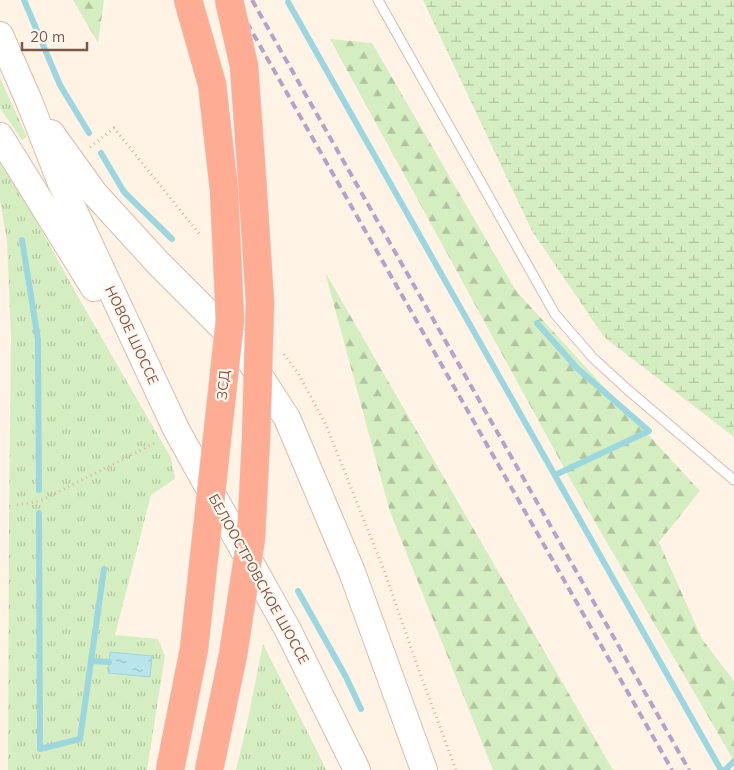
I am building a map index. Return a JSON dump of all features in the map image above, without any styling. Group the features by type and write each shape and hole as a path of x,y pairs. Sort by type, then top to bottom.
{"highway":[{"name":"ЗСД","path":"170,770 194,649 230,320 224,190 212,84 188,0"},
{"path":"209,770 233,655 250,538 256,440 260,302 244,66 229,0"}],"main road":[{"name":"НОВОЕ ШОССЕ","path":"0,35 29,101 61,184 158,390"},
{"path":"29,101 95,194 160,264 239,344 287,418 352,572 424,770"},
{"name":"НОВОЕ ШОССЕ","path":"0,136 158,390"},
{"name":"БЕЛООСТРОВСКОЕ ШОССЕ","path":"158,390 177,431 288,630 356,770"}],"lane":[{"path":"378,0 555,314 593,358 734,480"}],"path":[{"path":"18,505 40,502 163,438"}],"green space":[{"path":"73,0 104,0 98,43"},
{"path":"423,0 734,0 734,437 604,337 532,231"},
{"path":"330,39 372,43 516,291 700,491 659,542 702,639 734,681 734,761 574,486"},
{"path":"0,78 27,137 22,140 0,108"},
{"path":"0,155 81,302 171,458 175,479 151,495 115,635 158,639 165,656 147,770 8,770 11,337 7,241 0,201"},
{"path":"325,272 613,770 493,770 390,512"},
{"path":"263,644 321,759 326,770 236,770"}],"water":[{"path":"110,652 152,656 150,677 108,673"}],"waterway":[{"path":"24,0 60,85 89,133"},
{"path":"288,2 721,770"},
{"path":"101,153 124,192 172,239"},
{"path":"22,240 38,340 39,490"},
{"path":"537,323 578,369 649,431 555,475"},
{"path":"39,513 40,749 80,739 104,569"},
{"path":"298,591 346,677 361,709"},
{"path":"91,661 109,662"},
{"path":"725,770 734,761"}],"railway":[{"path":"234,0 672,770"},
{"path":"252,0 689,770"}]}
